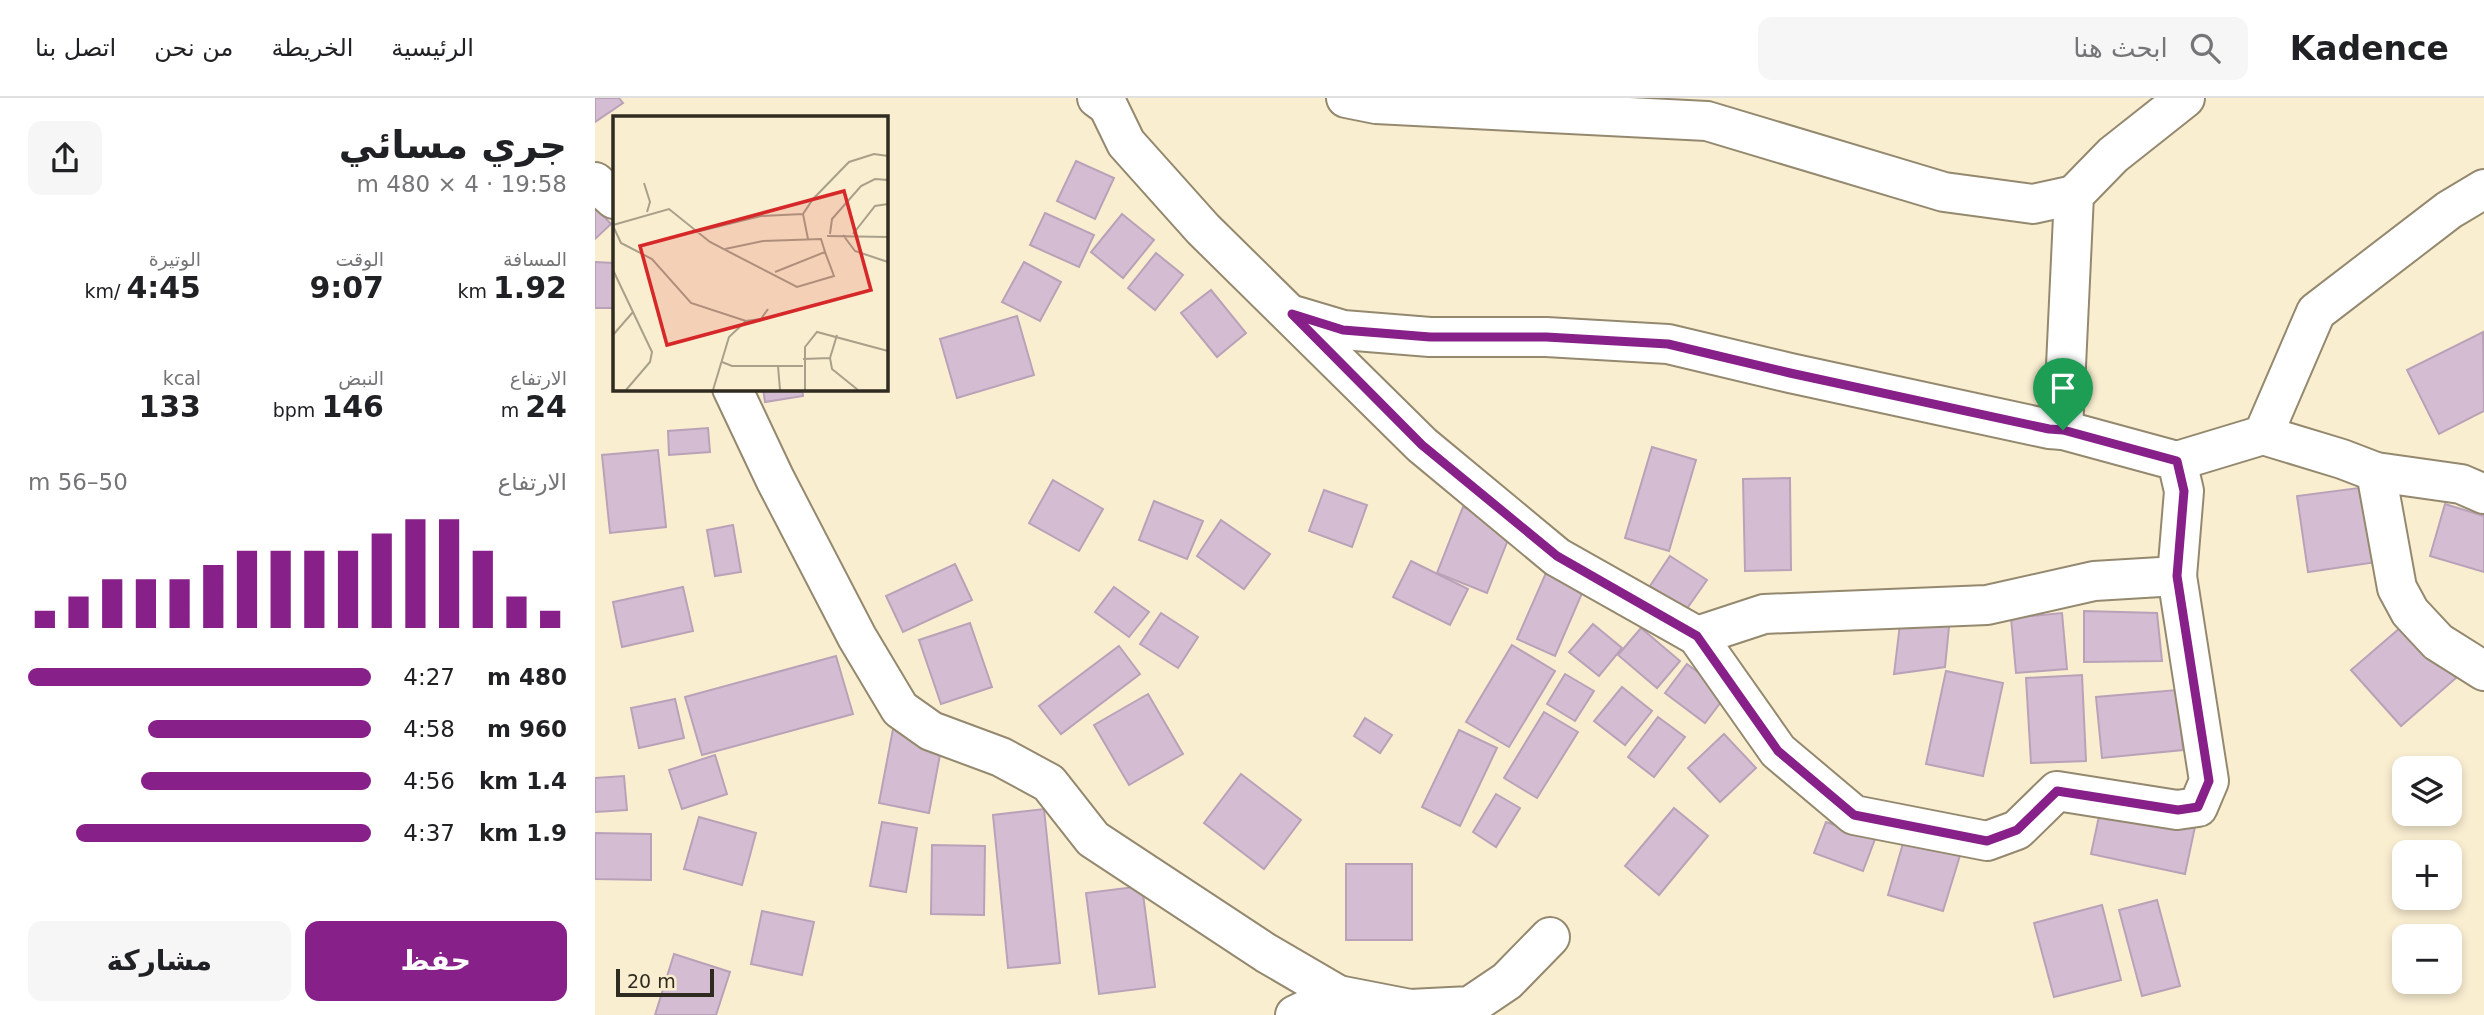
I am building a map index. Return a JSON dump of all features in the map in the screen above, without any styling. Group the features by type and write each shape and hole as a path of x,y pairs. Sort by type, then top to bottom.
{"street":[{"path":"1346,98 1376,104 1707,121 1944,192 2032,204 2074,195 2113,155 2185,98"},
{"path":"1113,101 1126,143 1203,229 1422,445 1557,556 1697,636 1778,751 1854,815 1987,841 2017,830 2057,791 2178,810 2198,807 2209,781 2177,576 2184,491 2177,461"},
{"path":"595,182 613,198"},
{"path":"2263,435 2316,312 2449,211 2484,189"},
{"path":"2063,430 2074,195"},
{"path":"1292,314 1343,330 1430,337 1546,337 1668,344 1804,376 2063,430 2177,461 2263,435 2376,472 2476,482"},
{"path":"733,390 775,480 857,638 900,709 931,731 1001,757 1049,783 1093,839 1266,953 1338,995 1410,1009 1470,1006 1507,981 1550,937"},
{"path":"2376,472 2397,589 2410,612 2438,642 2484,671"},
{"path":"1697,636 1764,614 1987,605 2094,581 2177,576"},
{"path":"1295,1015 1338,995"}],"building":[{"path":"595,98 619,98 623,103 595,122"},
{"path":"1076,161 1114,178 1095,219 1057,201"},
{"path":"595,207 611,224 595,239"},
{"path":"1045,213 1094,235 1079,267 1030,245"},
{"path":"1122,214 1154,240 1123,278 1091,252"},
{"path":"1156,253 1183,275 1155,310 1128,288"},
{"path":"595,262 613,263 613,308 595,308"},
{"path":"1024,262 1061,282 1040,321 1002,302"},
{"path":"1211,290 1246,333 1217,357 1181,313"},
{"path":"1017,316 1034,375 957,398 940,339"},
{"path":"2483,332 2484,411 2439,434 2407,370"},
{"path":"763,390 802,390 803,396 765,402"},
{"path":"708,428 710,452 669,455 668,431"},
{"path":"1652,447 1696,460 1669,551 1625,538"},
{"path":"658,450 666,527 610,533 602,455"},
{"path":"1790,478 1791,570 1745,571 1743,479"},
{"path":"1053,480 1103,509 1079,551 1029,523"},
{"path":"2366,487 2377,562 2308,572 2297,496"},
{"path":"1324,490 1367,505 1352,547 1309,531"},
{"path":"1154,501 1203,521 1187,559 1139,540"},
{"path":"2445,504 2484,516 2484,572 2430,556"},
{"path":"1463,507 1513,527 1487,593 1437,573"},
{"path":"1221,520 1270,554 1244,589 1197,556"},
{"path":"733,525 741,572 715,576 707,530"},
{"path":"1670,556 1707,580 1686,610 1650,586"},
{"path":"1411,561 1468,589 1450,625 1393,597"},
{"path":"955,564 972,600 903,632 886,596"},
{"path":"1549,566 1586,584 1555,656 1517,639"},
{"path":"683,587 693,631 622,647 613,602"},
{"path":"1114,587 1149,612 1129,637 1095,612"},
{"path":"2084,611 2157,613 2162,661 2084,662"},
{"path":"1161,613 1198,637 1178,668 1140,644"},
{"path":"2062,613 2067,669 2016,673 2011,618"},
{"path":"1950,617 1945,667 1894,674 1900,624"},
{"path":"2407,622 2456,678 2401,726 2351,670"},
{"path":"970,623 992,687 941,704 919,640"},
{"path":"1593,624 1622,648 1599,676 1569,652"},
{"path":"1641,628 1680,661 1657,688 1618,655"},
{"path":"1512,645 1555,671 1509,747 1466,722"},
{"path":"1119,646 1140,674 1061,734 1039,706"},
{"path":"836,656 853,714 702,755 685,697"},
{"path":"1687,664 1727,694 1705,723 1665,693"},
{"path":"1946,671 2003,683 1983,776 1926,764"},
{"path":"1565,674 1594,691 1575,721 1547,704"},
{"path":"2082,675 2086,761 2031,763 2026,678"},
{"path":"1622,687 1652,711 1625,745 1594,721"},
{"path":"2177,690 2183,750 2102,758 2096,697"},
{"path":"1148,694 1183,754 1129,785 1094,725"},
{"path":"675,699 684,738 639,748 631,708"},
{"path":"1544,712 1578,732 1537,798 1504,778"},
{"path":"1658,717 1685,737 1654,777 1628,757"},
{"path":"1365,718 1392,735 1380,753 1354,736"},
{"path":"893,729 943,739 929,813 879,803"},
{"path":"1459,730 1497,748 1460,826 1422,807"},
{"path":"1724,734 1756,768 1720,802 1688,768"},
{"path":"715,755 727,794 682,809 669,770"},
{"path":"1241,774 1301,820 1264,869 1204,823"},
{"path":"624,776 627,810 595,812 595,778"},
{"path":"1496,794 1520,808 1496,847 1473,832"},
{"path":"2102,802 2196,822 2185,874 2091,854"},
{"path":"1674,808 1708,836 1659,895 1625,866"},
{"path":"1044,809 1060,963 1008,968 993,815"},
{"path":"699,817 756,833 742,885 684,869"},
{"path":"882,822 917,828 906,892 870,886"},
{"path":"1826,822 1875,839 1863,871 1814,853"},
{"path":"595,833 651,834 651,880 595,879"},
{"path":"1906,833 1962,849 1943,911 1888,895"},
{"path":"932,845 985,846 984,915 931,914"},
{"path":"1346,864 1412,864 1412,940 1346,940"},
{"path":"1142,886 1155,987 1099,994 1086,893"},
{"path":"2157,900 2180,986 2142,996 2119,910"},
{"path":"2102,905 2121,980 2054,997 2034,923"},
{"path":"762,911 814,922 802,975 751,964"},
{"path":"674,954 730,972 716,1015 655,1015"}],"route":[{"path":"1292,314 1343,330 1430,337 1546,337 1668,344 1790,373 2063,430 2177,461 2184,491 2177,576 2209,781 2198,807 2178,810 2057,791 2017,830 1987,841 1854,815 1778,751 1697,636 1557,556 1422,445 1292,314"}]}
